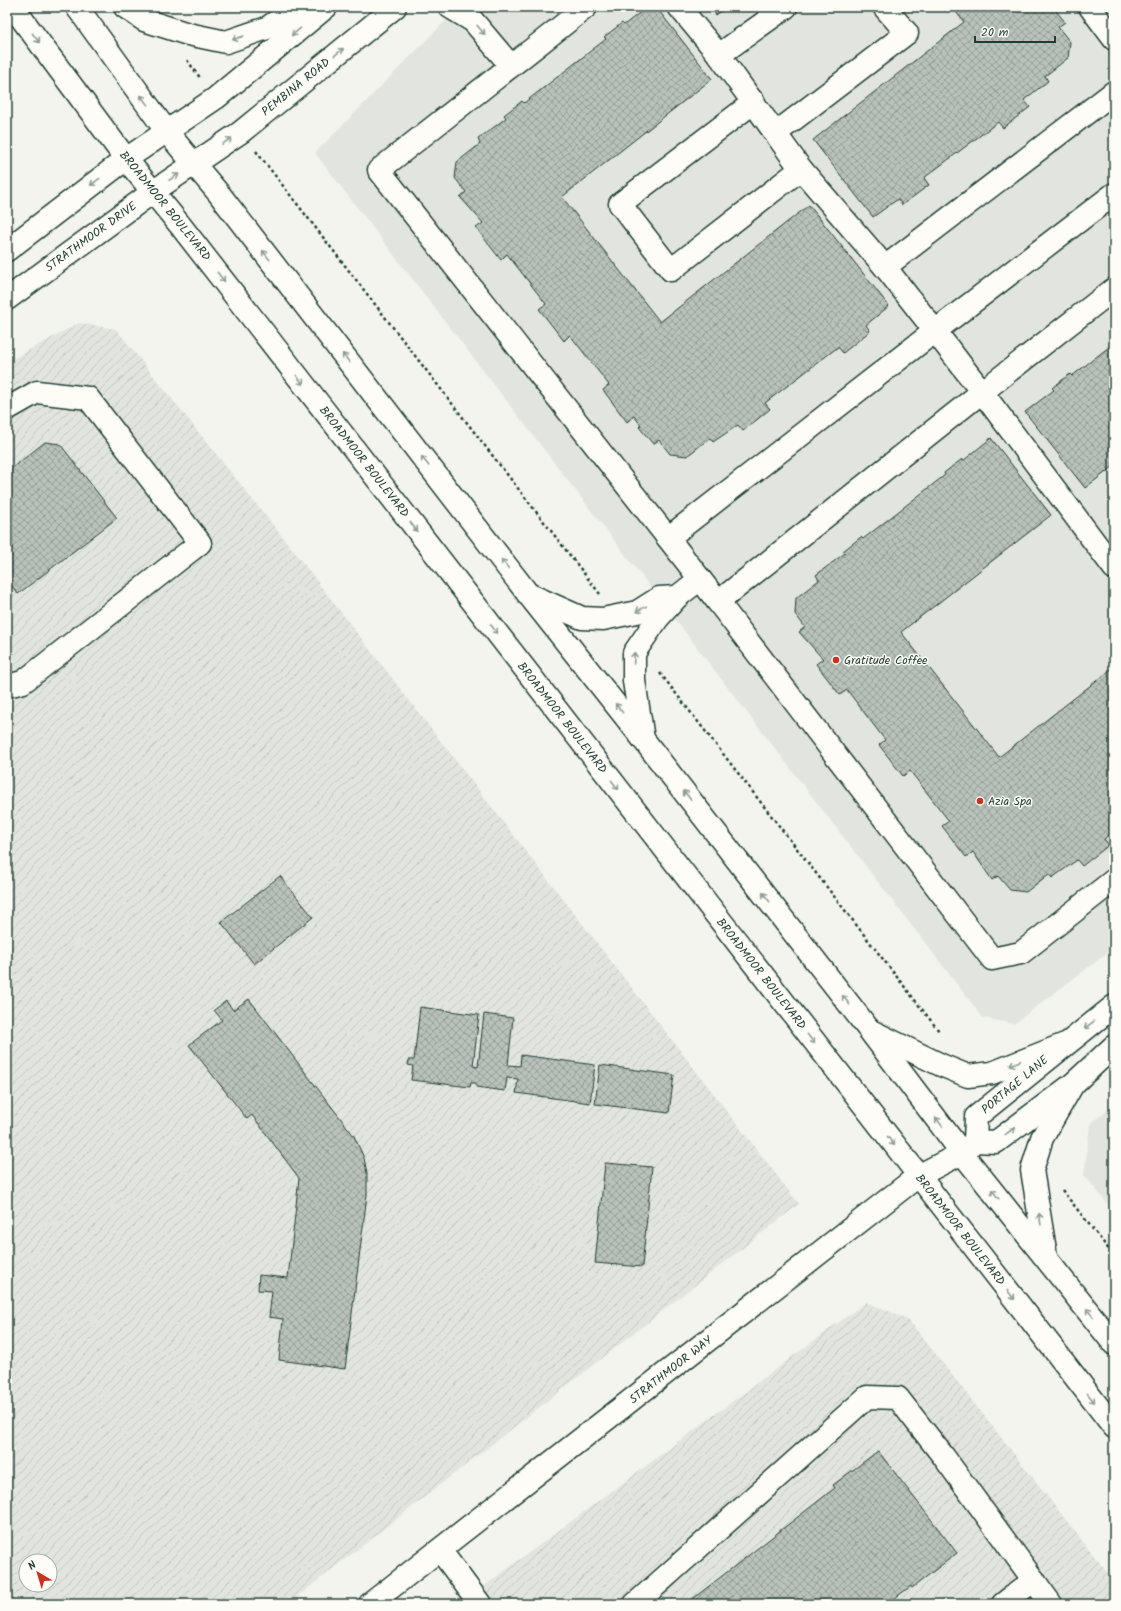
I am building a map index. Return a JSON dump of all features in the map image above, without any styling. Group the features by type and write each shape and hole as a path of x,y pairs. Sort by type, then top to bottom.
{"main road":[{"name":"BROADMOOR BOULEVARD","path":"13,7 126,158 154,191 1114,1427"},
{"path":"77,7 167,132 194,163 528,594 643,738 870,1031 969,1147 1046,1258 1114,1344"},
{"path":"125,7 144,20 188,34 226,42 267,28 297,7"},
{"path":"7,250 126,158 216,98 326,7"},
{"name":"PEMBINA ROAD","path":"194,163 241,132 395,7"},
{"path":"450,7 473,21 511,66"},
{"path":"586,7 379,170 718,602 992,959 1021,953 1114,881"},
{"path":"679,7 719,55 801,169 885,268 935,331 1114,568"},
{"path":"719,55 786,7"},
{"path":"776,133 906,33 884,7"},
{"path":"1090,7 1114,39"},
{"path":"885,268 1114,92"},
{"path":"754,102 620,204 671,270 801,169"},
{"name":"STRATHMOOR DRIVE","path":"7,299 194,163"},
{"path":"668,538 1114,194"},
{"path":"718,602 1114,289"},
{"path":"7,409 37,392 88,398 200,543 23,682 7,686"},
{"path":"643,738 634,681 634,653 647,632 677,597 700,579"},
{"path":"528,594 582,618 603,619 637,612 659,598 677,597"},
{"name":"PORTAGE LANE","path":"969,1147 976,1117 1114,1006"},
{"path":"870,1031 940,1065 968,1076 992,1073 1065,1044"},
{"path":"969,1147 996,1142 1073,1084 1114,1046"},
{"path":"1046,1258 1032,1170 1042,1138 1073,1084"},
{"name":"STRATHMOOR WAY","path":"370,1604 918,1176 969,1147"},
{"path":"635,1604 867,1397 898,1398 944,1457 1051,1604"},
{"path":"440,1550 480,1604"},
{"path":"1003,1604 1034,1580"}],"path":[{"path":"1060,1188 1114,1256"}],"shaded area":[{"path":"459,7 1114,7 1114,948 1014,1024 983,1018 315,153"},
{"path":"79,323 116,329 289,545 799,1204 288,1604 7,1604 7,362"},
{"path":"1114,1105 1114,1212 1084,1175 1090,1124"},
{"path":"866,1302 908,1319 1114,1581 1114,1604 460,1604"}],"building":[{"path":"647,7 656,7 712,79 562,197 660,322 809,205 889,306 866,325 870,331 843,353 838,347 765,403 770,409 743,431 738,425 713,442 710,438 687,456 670,454 659,440 653,444 639,427 641,425 634,416 627,422 603,390 609,385 570,335 564,341 539,309 546,304 507,254 501,260 476,228 483,223 460,197 466,192 455,178 457,162 480,144 478,139 506,118 504,115 522,101 524,103 606,39 604,37 622,23 624,25"},
{"path":"710,7 727,7 716,15"},
{"path":"952,7 1053,7 1065,22 1058,27 1070,42 1068,58 1045,76 1048,81 1024,100 1030,107 1003,128 998,122 924,178 929,185 902,205 898,199 873,217 813,140 964,22"},
{"path":"1114,343 1114,466 1085,488 1025,412 1054,390 1052,388 1070,374 1072,376"},
{"path":"991,438 1051,515 901,632 999,757 1114,667 1114,831 1104,839 1109,845 1082,866 1077,860 1052,878 1049,874 1026,892 1010,890 998,876 992,880 973,852 966,857 942,826 949,821 910,771 903,776 879,745 885,740 847,690 840,695 816,664 823,659 799,632 805,627 795,614 796,598 819,580 816,575 845,553 843,551 861,537 863,539 945,475 944,473 962,459 963,461"},
{"path":"45,442 60,444 117,518 18,594 7,580 7,472"},
{"path":"280,876 313,917 254,964 221,922"},
{"path":"249,999 354,1136 364,1158 367,1173 367,1195 345,1369 279,1360 283,1319 269,1317 272,1291 258,1290 259,1275 288,1278 299,1178 252,1115 247,1119 189,1045 222,1020 214,1010 226,1001 233,1010"},
{"path":"420,1007 479,1015 473,1066 478,1067 484,1014 513,1018 508,1065 520,1066 521,1055 595,1065 590,1103 516,1093 518,1079 507,1078 505,1091 476,1087 476,1083 471,1083 470,1087 411,1080 413,1066 408,1065 409,1060 414,1060"},
{"path":"600,1065 674,1075 669,1113 595,1104"},
{"path":"605,1163 652,1167 642,1267 595,1263"},
{"path":"878,1451 957,1553 912,1588 911,1586 887,1604 686,1604 835,1488 833,1485"}],"place":[{"name":"Gratitude Coffee","path":"836,660"},
{"name":"Azia Spa","path":"980,801"}]}
